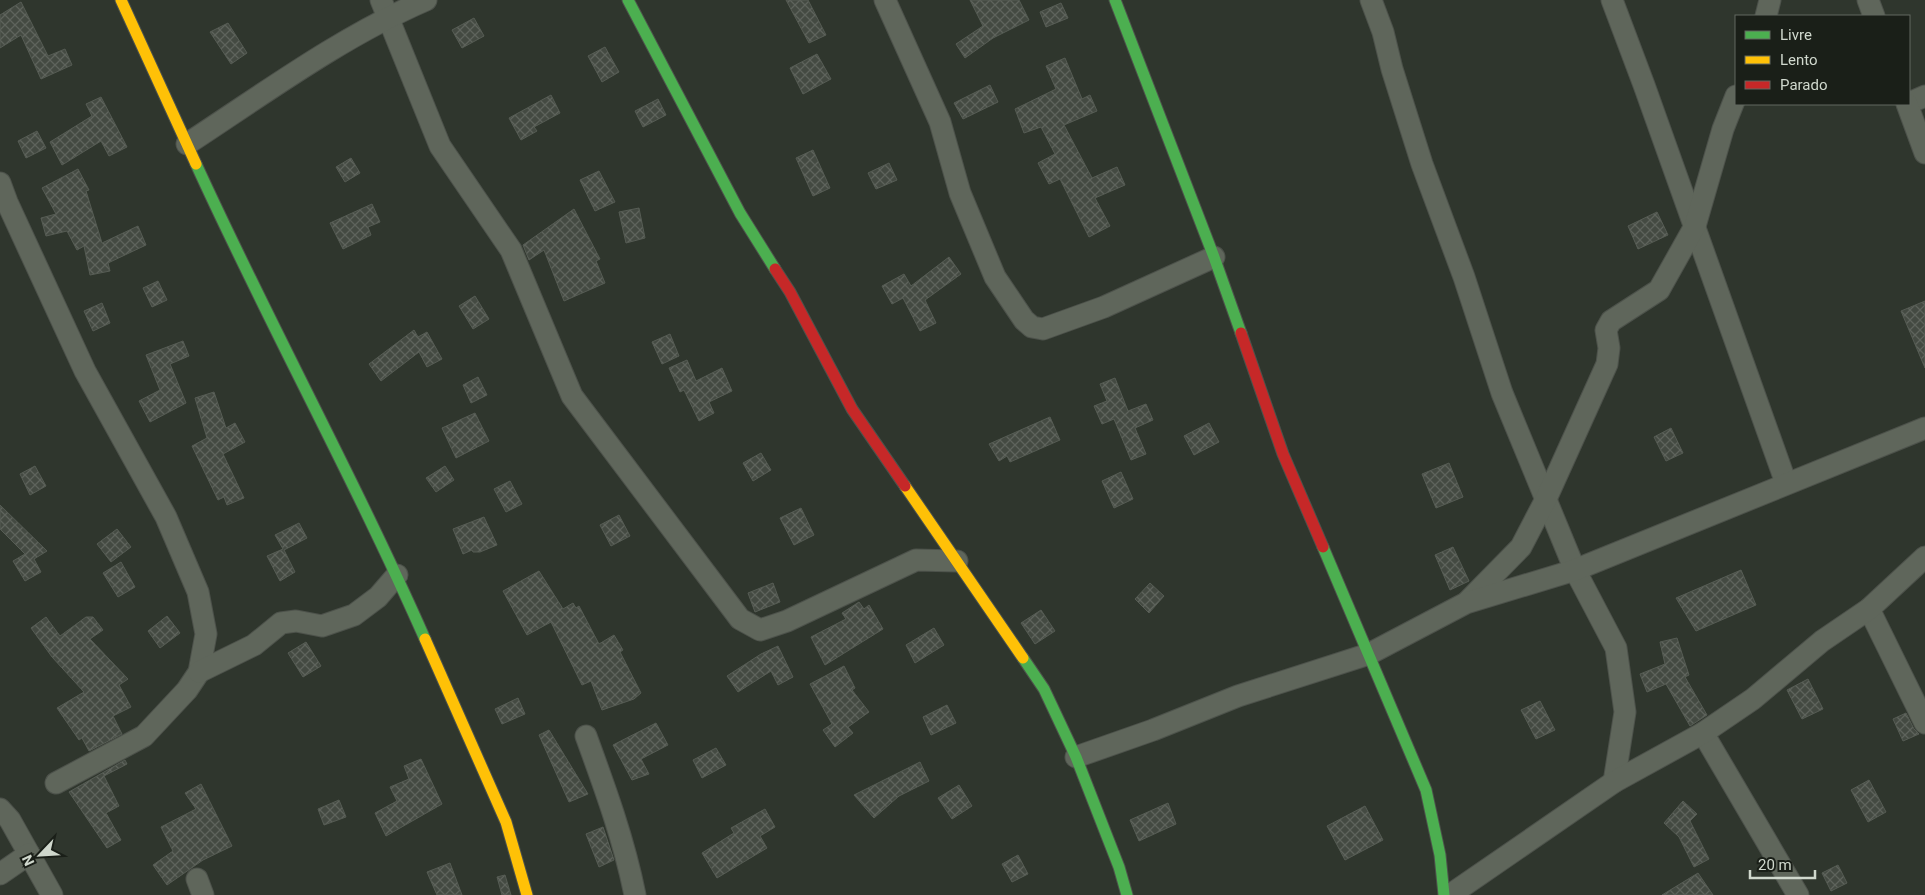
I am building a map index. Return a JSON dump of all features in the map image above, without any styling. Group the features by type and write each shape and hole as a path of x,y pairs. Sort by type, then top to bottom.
{"street":[{"path":"121,0 236,252 397,576 506,822 527,895"},
{"path":"187,144 299,71 384,8 426,0"},
{"path":"628,0 740,213 790,292 852,409 1044,689 1076,757 1116,858 1127,895"},
{"path":"884,0 940,122 960,193 995,277 1024,320 1032,327 1043,329 1104,307 1214,257"},
{"path":"1115,0 1214,257 1283,454 1426,790 1440,855 1444,895"},
{"path":"1372,0 1422,164 1464,277 1502,394 1575,570 1616,648 1625,712 1614,782"},
{"path":"1612,0 1786,483"},
{"path":"1766,15 1770,0"},
{"path":"1868,0 1874,15"},
{"path":"384,8 440,146 511,250 572,396 740,619 760,630 787,621 916,560 957,560"},
{"path":"1910,102 1925,96"},
{"path":"1466,603 1521,547 1546,499 1607,364 1609,348 1606,330 1611,321 1659,290 1695,226 1723,129 1735,99"},
{"path":"1909,105 1925,154"},
{"path":"0,183 85,371 166,517 198,592 206,634 199,672 186,690 144,736 56,783"},
{"path":"1076,757 1153,730 1238,696 1369,654 1466,603 1575,570 1925,428"},
{"path":"1450,895 1614,782 1703,733 1753,699 1822,641 1869,609 1925,557"},
{"path":"199,672 254,645 281,623 296,621 322,626 354,615 378,597 397,576"},
{"path":"1869,609 1925,723"},
{"path":"1703,733 1798,895"},
{"path":"586,736 611,806 635,895"},
{"path":"0,809 10,820 52,895"},
{"path":"0,874 29,854"}],"building":[{"path":"786,0 808,0 826,35 809,43"},
{"path":"970,0 1019,0 1029,20 993,38 965,58 956,44 983,26"},
{"path":"21,2 48,56 65,49 72,65 41,79 21,35 0,48 0,15"},
{"path":"1061,3 1068,18 1046,27 1040,12"},
{"path":"474,18 484,36 462,48 452,30"},
{"path":"228,23 247,53 231,64 210,32"},
{"path":"605,47 619,72 602,82 588,56"},
{"path":"817,54 831,79 803,94 790,68"},
{"path":"1065,58 1082,99 1090,95 1097,111 1064,125 1092,178 1117,167 1125,185 1095,198 1110,226 1089,237 1060,179 1049,184 1038,163 1055,154 1041,127 1024,133 1015,109 1056,89 1046,66"},
{"path":"990,85 998,102 963,119 954,103"},
{"path":"551,95 560,113 534,127 537,131 521,140 509,118"},
{"path":"101,97 127,147 109,156 101,141 62,165 50,142 92,116 86,104"},
{"path":"658,99 666,115 643,127 635,111"},
{"path":"37,131 46,148 26,158 18,141"},
{"path":"813,150 830,188 813,196 796,158"},
{"path":"351,158 360,173 345,182 336,167"},
{"path":"889,163 897,180 876,189 868,173"},
{"path":"78,169 89,190 86,191 102,243 138,226 146,245 108,263 110,271 90,275 84,246 77,250 67,231 46,236 41,218 56,214 42,188"},
{"path":"599,171 615,202 595,211 580,180"},
{"path":"372,204 380,222 368,227 371,235 343,249 330,223"},
{"path":"639,208 645,238 626,243 619,212"},
{"path":"574,209 600,259 596,261 605,283 564,301 544,250 529,260 523,245"},
{"path":"1657,212 1668,235 1638,249 1628,226"},
{"path":"949,257 961,274 925,300 936,323 920,331 903,298 892,304 882,286 904,274 911,286"},
{"path":"158,281 167,300 152,307 143,288"},
{"path":"475,296 489,319 473,329 459,306"},
{"path":"1925,301 1925,368 1901,311"},
{"path":"102,303 110,323 93,331 84,311"},
{"path":"414,330 418,337 427,332 442,359 427,367 419,352 381,381 369,364"},
{"path":"670,334 679,356 662,364 652,342"},
{"path":"183,341 189,356 170,364 186,403 150,422 139,401 160,390 146,355"},
{"path":"687,360 696,381 722,368 732,391 709,402 714,413 699,421 684,390 680,392 669,368"},
{"path":"478,377 487,395 471,403 463,385"},
{"path":"1115,378 1128,411 1146,404 1153,420 1135,428 1146,454 1131,460 1114,419 1102,424 1094,406 1107,401 1100,384"},
{"path":"214,392 226,428 235,423 245,442 223,454 244,498 227,505 224,497 218,500 192,446 207,438 195,398"},
{"path":"475,413 489,441 456,458 442,428"},
{"path":"1050,417 1060,440 1010,462 1007,456 999,461 989,444"},
{"path":"1209,423 1219,442 1194,455 1184,436"},
{"path":"1671,428 1683,453 1666,461 1654,437"},
{"path":"761,453 771,470 753,481 743,463"},
{"path":"1449,463 1463,497 1436,508 1422,474"},
{"path":"35,466 46,486 30,495 20,474"},
{"path":"445,466 454,480 436,492 426,478"},
{"path":"1121,472 1133,499 1114,508 1102,481"},
{"path":"510,481 522,504 506,512 494,489"},
{"path":"0,505 47,551 34,559 41,572 25,581 13,561 25,554 0,529"},
{"path":"801,508 814,535 794,545 780,518"},
{"path":"619,515 630,536 611,546 600,525"},
{"path":"484,517 497,545 480,552 473,552 472,550 463,554 453,529"},
{"path":"299,523 307,538 284,550 295,572 280,581 267,556 283,549 275,535"},
{"path":"117,529 131,547 111,562 97,544"},
{"path":"1453,547 1469,581 1450,590 1435,555"},
{"path":"121,562 135,587 118,597 103,573"},
{"path":"1741,570 1756,605 1696,631 1676,598"},
{"path":"539,571 563,609 573,603 576,608 579,606 599,644 614,635 623,650 620,652 641,693 634,699 602,710 591,681 582,685 551,622 527,635 503,591"},
{"path":"773,583 780,602 755,612 748,593"},
{"path":"1150,583 1164,596 1149,613 1135,599"},
{"path":"859,602 864,609 869,605 883,629 825,665 811,637 846,619 842,613"},
{"path":"1041,610 1055,631 1035,644 1021,623"},
{"path":"167,616 180,633 160,648 148,631"},
{"path":"46,617 60,636 86,617 93,617 103,630 90,639 128,679 119,685 131,707 113,716 122,734 89,751 82,738 79,740 57,708 84,692 52,657 31,628"},
{"path":"934,628 944,645 915,663 906,645"},
{"path":"1677,638 1689,675 1685,677 1707,715 1690,726 1666,684 1647,692 1640,674 1665,664 1660,642"},
{"path":"306,642 321,666 303,677 288,653"},
{"path":"778,646 793,677 778,685 771,671 738,692 727,676 761,654"},
{"path":"844,666 855,688 852,690 869,712 848,727 853,733 835,747 823,730 832,724 810,684"},
{"path":"1808,679 1823,709 1802,719 1787,690"},
{"path":"518,698 525,714 502,724 495,709"},
{"path":"1540,701 1555,730 1536,739 1521,710"},
{"path":"947,705 956,723 931,735 923,717"},
{"path":"1906,713 1914,729 1919,734 1903,741 1893,719"},
{"path":"656,723 668,745 641,759 649,774 632,780 613,745"},
{"path":"549,730 588,794 569,802 539,735"},
{"path":"716,748 726,765 702,778 693,760"},
{"path":"421,759 442,804 386,836 375,813 397,801 390,787 409,779 404,766"},
{"path":"125,760 127,764 104,776 119,806 106,813 121,840 107,848 69,792"},
{"path":"920,762 929,781 899,796 874,818 854,795"},
{"path":"1869,780 1886,812 1868,822 1851,790"},
{"path":"201,784 232,846 203,860 167,885 153,865 173,851 161,827 196,809 185,793"},
{"path":"959,785 972,806 952,819 938,798"},
{"path":"339,800 346,817 324,825 318,809"},
{"path":"1683,801 1697,814 1690,821 1709,859 1694,867 1679,837 1664,823"},
{"path":"1168,803 1176,824 1139,841 1130,820"},
{"path":"1365,806 1383,840 1345,860 1327,826"},
{"path":"765,809 775,827 760,836 767,848 717,878 702,853 734,833 731,828"},
{"path":"603,827 614,860 599,867 586,834"},
{"path":"1018,855 1028,874 1012,882 1002,864"},
{"path":"450,863 462,895 437,895 427,872"},
{"path":"1838,865 1847,883 1831,891 1822,873"},
{"path":"1698,873 1713,895 1662,895"},
{"path":"505,875 511,895 502,895 497,877"}],"traffic: fast":[{"path":"628,0 740,213 775,269"},
{"path":"1115,0 1214,257 1241,333"},
{"path":"196,164 370,519 425,639"},
{"path":"1323,547 1426,790 1440,855 1444,895"},
{"path":"1023,658 1044,689 1076,757 1119,867 1127,895"}],"traffic: slow":[{"path":"121,0 196,164"},
{"path":"905,486 1023,658"},
{"path":"425,639 506,822 527,895"}],"traffic: jam":[{"path":"775,269 790,292 852,409 905,486"},
{"path":"1241,333 1283,454 1323,547"}]}
